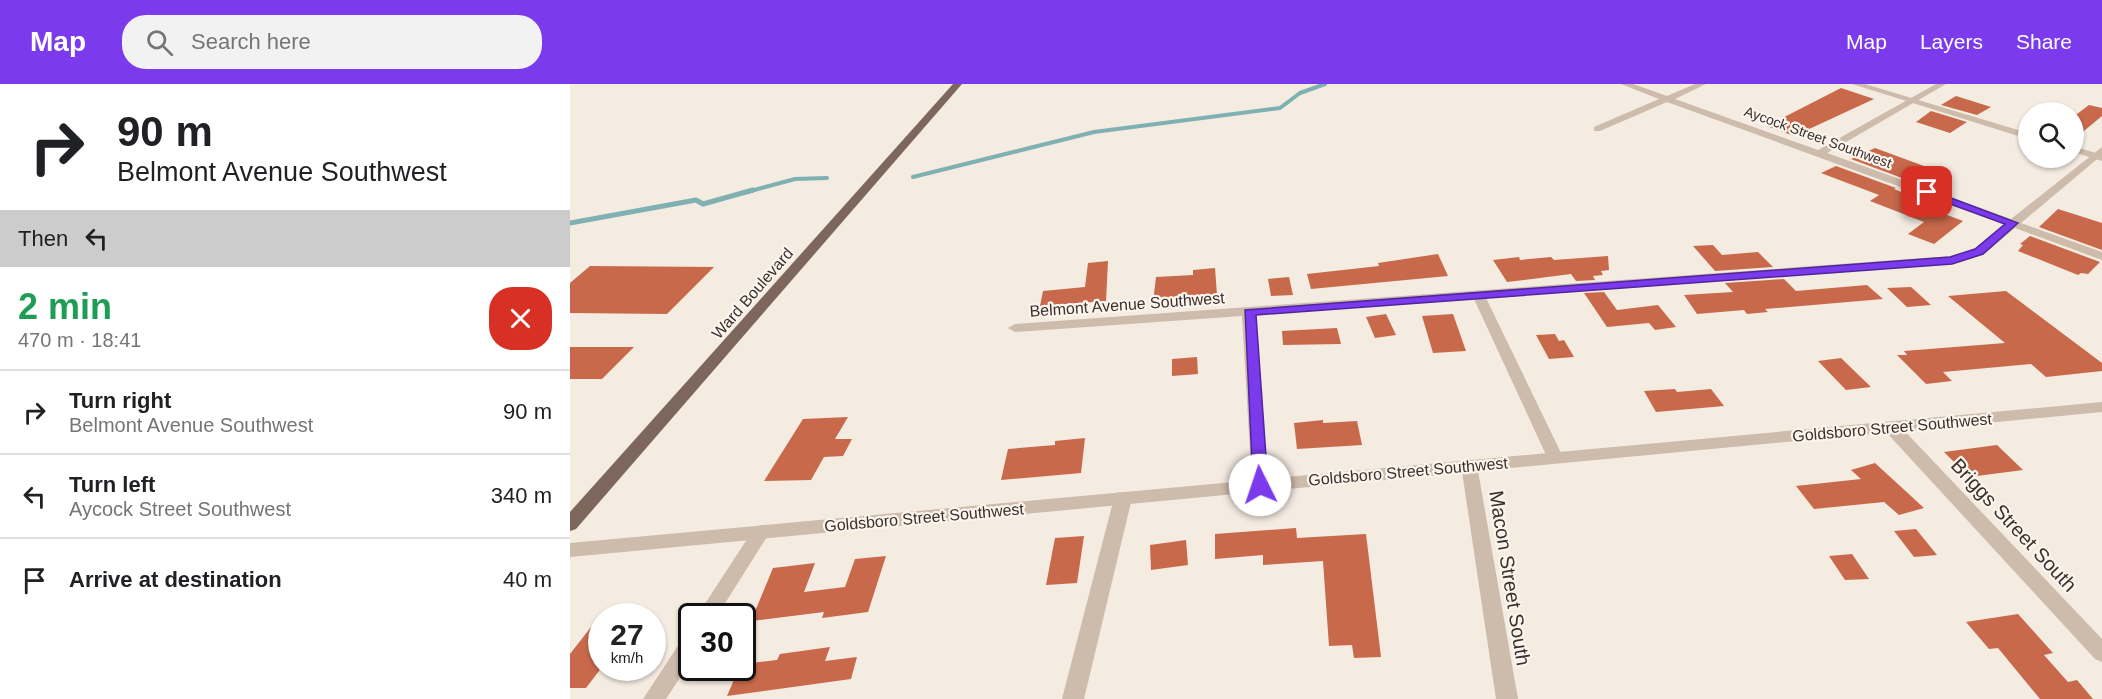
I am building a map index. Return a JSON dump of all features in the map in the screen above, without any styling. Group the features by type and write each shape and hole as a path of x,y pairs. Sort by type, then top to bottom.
{"main road":[{"name":"Ward Boulevard","path":"570,524 958,84"}],"street":[{"name":"Aycock Street Southwest","path":"1625,84 2102,256"},
{"path":"1597,129 1702,84"},
{"path":"1856,84 2018,133"},
{"path":"1820,154 1942,84"},
{"path":"2084,152 2100,155"},
{"name":"Belmont Avenue Southwest","path":"1015,328 1952,260 1979,252 2100,155"},
{"path":"1479,296 1555,457"},
{"path":"1250,312 1260,485"},
{"name":"Goldsboro Street Southwest","path":"570,550 2102,407"},
{"name":"Briggs Street South","path":"1892,428 2102,653"},
{"name":"Macon Street South","path":"1469,465 1507,699"},
{"path":"1073,699 1123,498"},
{"path":"715,603 761,532"},
{"path":"654,699 678,662"}],"building":[{"path":"1841,88 1874,99 1794,136 1767,126"},
{"path":"1956,96 1991,107 1977,115 1941,105"},
{"path":"2089,105 2102,108 2102,116 2084,131 2084,109"},
{"path":"1931,111 1967,122 1950,133 1916,122"},
{"path":"1875,148 1932,169 1910,181 1851,159"},
{"path":"1836,166 1896,188 1894,189 1918,199 1913,202 1963,221 1934,244 1908,234 1924,222 1870,201 1879,195 1821,173"},
{"path":"2058,209 2102,223 2102,250 2039,227"},
{"path":"2030,236 2100,262 2088,274 2078,275 2018,251 2023,245 2020,244"},
{"path":"1713,245 1722,255 1758,252 1773,267 1715,271 1693,246"},
{"path":"1438,254 1448,276 1311,289 1307,274 1379,266 1378,263"},
{"path":"1608,256 1609,270 1601,271 1603,275 1593,276 1595,280 1576,281 1571,274 1507,282 1493,260 1551,257 1554,260"},
{"path":"1108,261 1106,301 1040,306 1043,291 1085,287 1088,263"},
{"path":"590,266 714,267 667,314 570,313 570,283"},
{"path":"1215,268 1217,295 1153,302 1156,277 1193,275 1193,270"},
{"path":"1289,277 1293,295 1271,296 1268,279"},
{"path":"1784,279 1796,291 1867,285 1883,299 1765,309 1768,312 1747,314 1744,310 1697,314 1684,295 1733,292 1725,283"},
{"path":"1911,287 1931,305 1907,307 1887,288"},
{"path":"2006,291 2102,363 2102,371 2046,377 2031,364 1943,372 1952,381 1926,384 1897,355 1907,355 1904,351 2005,343 1948,296"},
{"path":"1604,292 1617,310 1658,305 1676,327 1655,330 1649,323 1607,327 1584,293"},
{"path":"1386,314 1396,335 1375,338 1366,317"},
{"path":"1453,314 1466,351 1433,353 1422,316"},
{"path":"1337,328 1341,344 1283,345 1282,331"},
{"path":"1555,334 1559,341 1564,340 1574,357 1549,359 1536,335"},
{"path":"570,347 634,347 602,379 570,379"},
{"path":"1197,357 1198,374 1172,376 1172,359"},
{"path":"1841,358 1871,387 1846,390 1818,361"},
{"path":"1675,389 1677,392 1711,389 1724,406 1656,412 1644,391"},
{"path":"848,417 835,439 852,439 843,456 824,457 811,480 764,481 803,419"},
{"path":"1323,420 1323,423 1357,421 1362,445 1297,449 1294,423"},
{"path":"1085,438 1081,473 1001,480 1008,449 1055,445 1055,441"},
{"path":"1997,445 2023,470 1969,477 1944,452"},
{"path":"1875,463 1924,508 1899,515 1884,502 1814,509 1796,486 1861,479 1851,470"},
{"path":"1296,528 1297,538 1366,534 1381,657 1354,658 1352,645 1329,646 1323,561 1263,565 1263,555 1215,559 1215,534"},
{"path":"1916,529 1937,555 1914,557 1894,531"},
{"path":"1084,536 1077,583 1046,585 1055,538"},
{"path":"1186,540 1188,565 1151,570 1150,545"},
{"path":"1852,554 1869,579 1845,580 1829,556"},
{"path":"886,556 868,612 822,618 824,612 756,620 756,609 773,568 815,563 804,592 845,587 855,559"},
{"path":"2018,614 2053,653 2044,655 2068,682 2077,680 2093,699 2040,699 1998,648 1989,649 1966,622"},
{"path":"588,631 588,681 591,681 586,688 570,688 570,654"},
{"path":"830,647 825,661 857,657 851,679 727,696 733,681 756,681 756,662 777,660 780,654"}],"waterway":[{"path":"913,177 1094,132 1280,108 1300,93 1325,84"},
{"path":"747,192 795,179 827,178"},
{"path":"570,223 696,200 703,204 753,190"}],"route":[{"path":"1260,485 1250,312 1952,260 1979,252 2013,223 1927,192"}]}
